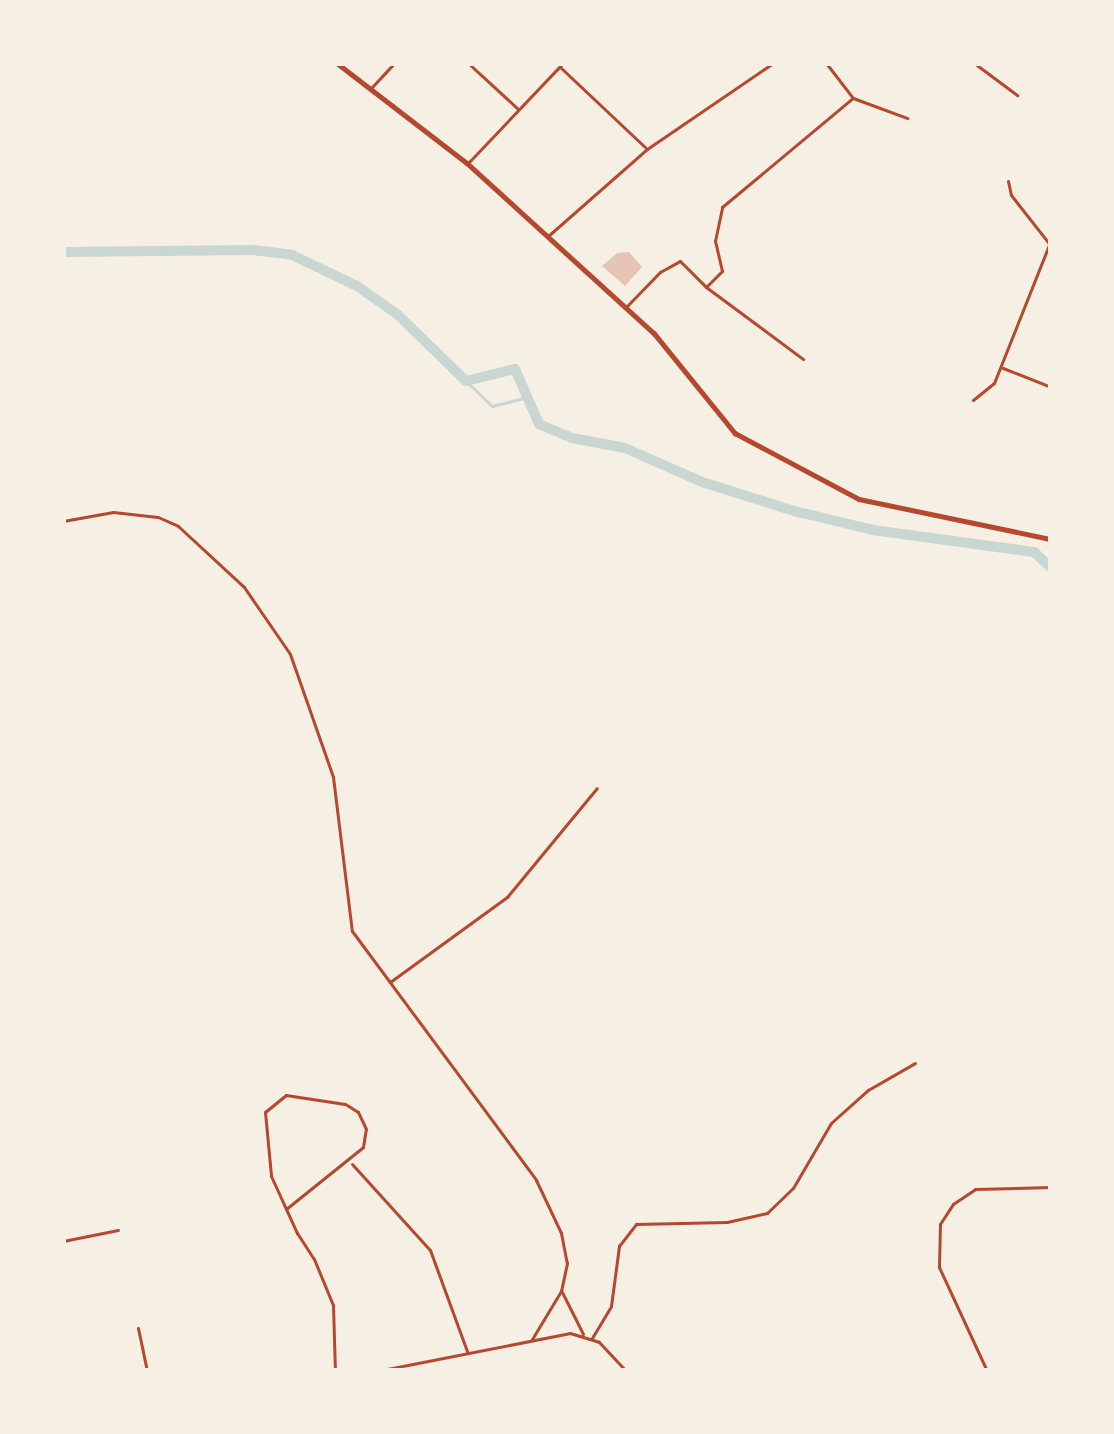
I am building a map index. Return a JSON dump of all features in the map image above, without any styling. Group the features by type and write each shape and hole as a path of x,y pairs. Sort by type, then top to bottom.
{"main road":[{"path":"337,63 467,163 626,307 670,350 735,433 859,499 1051,539"}],"street":[{"path":"370,88 394,63"},
{"path":"469,63 518,109"},
{"path":"547,238 647,149 773,63"},
{"path":"826,63 853,98 908,118"},
{"path":"974,63 1017,95"},
{"path":"467,163 561,64 647,149"},
{"path":"706,287 722,271 716,242 722,207 853,98"},
{"path":"974,400 994,382 1050,245 1011,195 1008,181"},
{"path":"626,307 660,272 680,261 706,287 803,359"},
{"path":"1001,367 1051,387"},
{"path":"63,520 113,512 158,517 196,538 256,601 290,654 321,737 340,815 345,907 352,931 552,1208 567,1263 561,1291 532,1339"},
{"path":"389,983 507,897 597,788"},
{"path":"592,1338 611,1306 619,1246 636,1224 727,1222 767,1213 793,1188 831,1123 868,1090 915,1064"},
{"path":"286,1209 363,1147 366,1129 358,1112 345,1104 286,1096 265,1112 263,1141 286,1209 333,1305 335,1371"},
{"path":"350,1162 430,1250 455,1308 467,1353"},
{"path":"987,1371 939,1267 940,1224 953,1204 975,1189 1051,1187"},
{"path":"63,1241 118,1230"},
{"path":"561,1291 583,1334"},
{"path":"138,1328 147,1371"},
{"path":"377,1371 532,1339 583,1334 626,1371"}],"building":[{"path":"629,252 642,267 625,286 602,266 617,253"}],"waterway":[{"path":"63,252 253,250 292,255 357,286 397,314 466,381 515,369 539,424 572,438 625,448 702,482 798,512 873,530 1034,552 1051,568"},
{"path":"466,381 492,406 527,397"}]}
